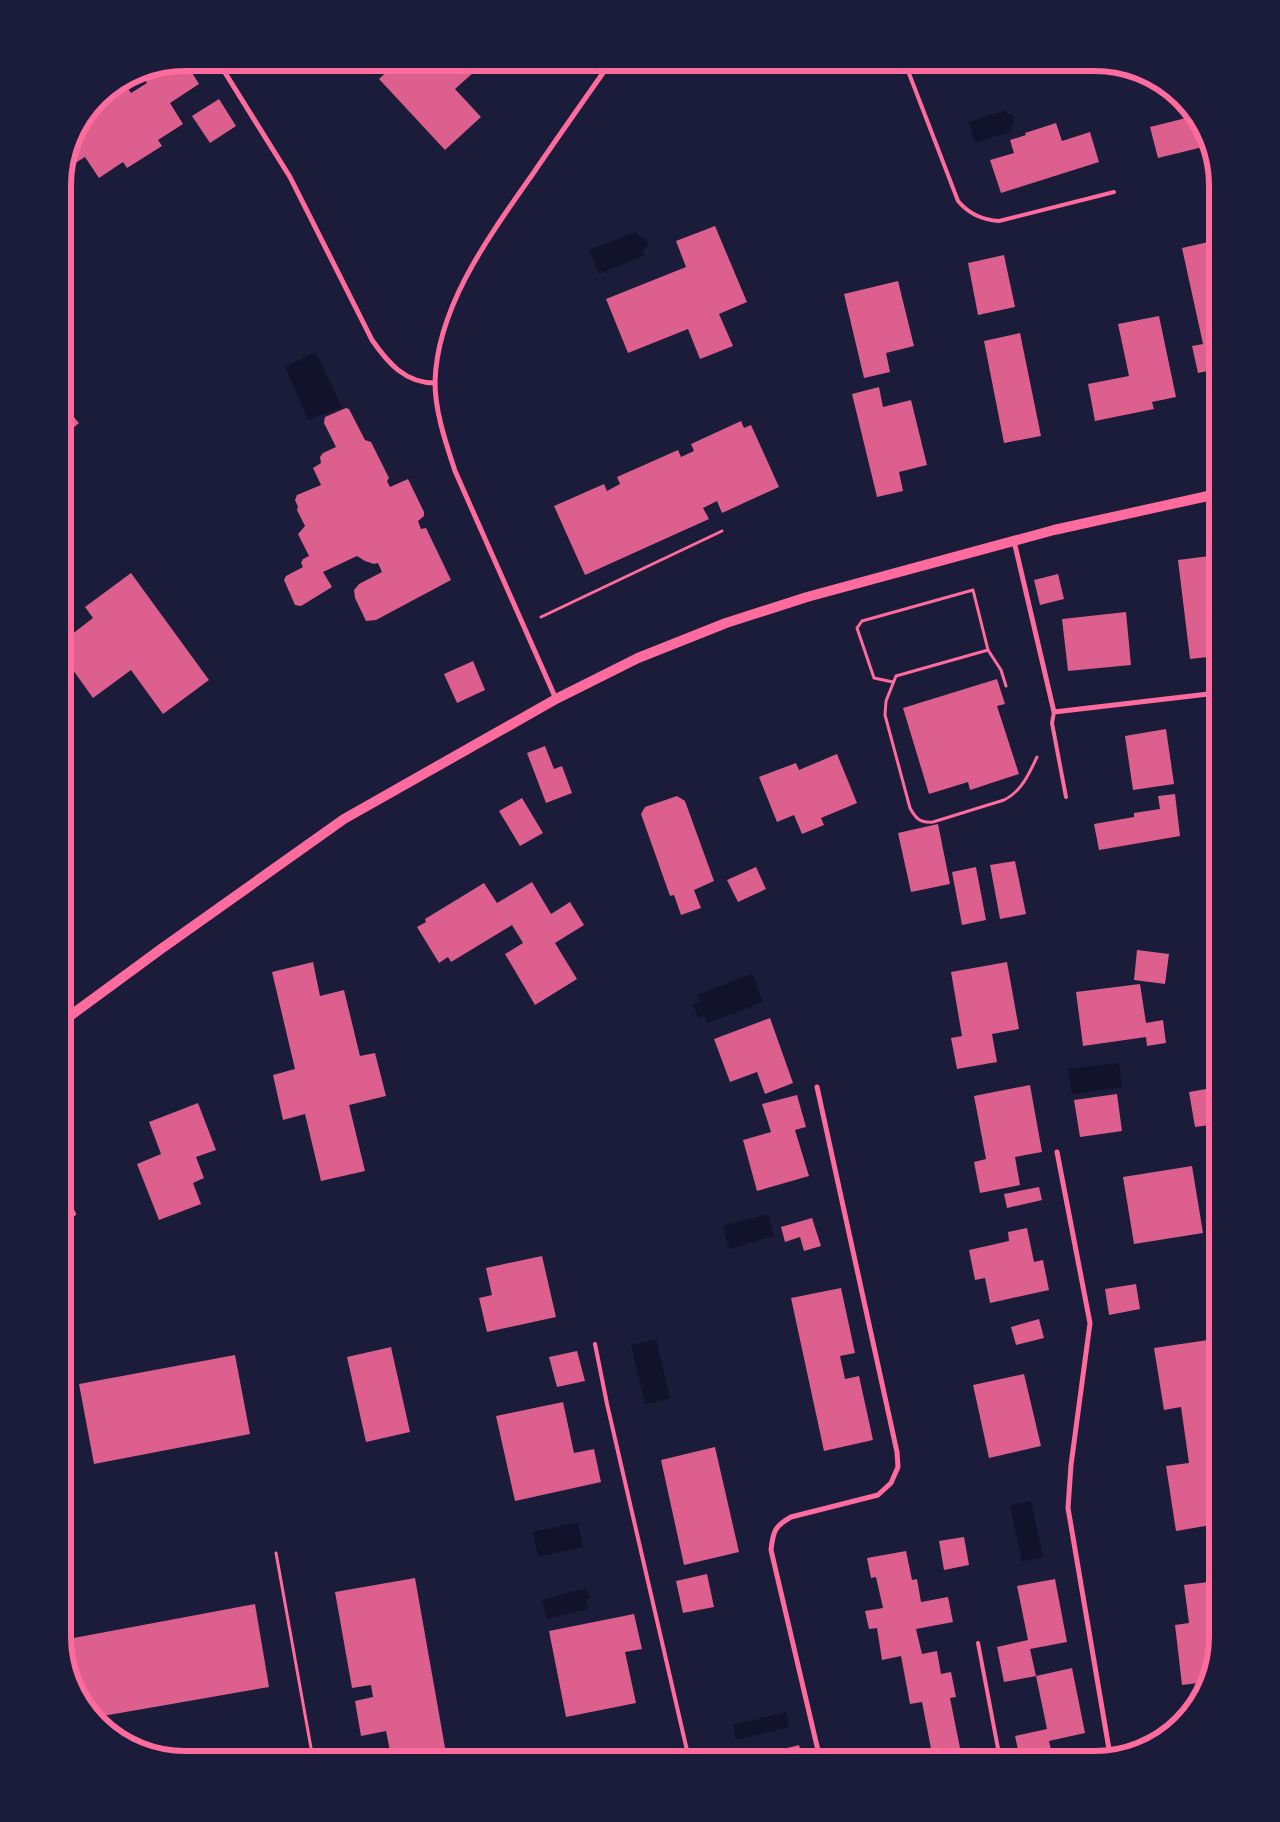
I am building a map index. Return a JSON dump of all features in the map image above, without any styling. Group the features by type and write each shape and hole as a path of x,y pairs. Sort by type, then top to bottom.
{"main road":[{"path":"71,1015 150,956 344,819 556,699 638,658 726,623 825,592 1014,540 1209,496"}],"street":[{"path":"225,71 290,177 372,340 382,356 394,368 414,380 435,383"},
{"path":"556,699 455,471 444,434 435,383 438,349 456,298 475,262 504,216 604,71"},
{"path":"1014,540 1054,712 1209,694"},
{"path":"817,1087 897,1452 898,1467 891,1483 878,1495 791,1517 780,1523 773,1533 771,1550 818,1751"},
{"path":"1057,1152 1090,1323 1071,1465 1068,1508 1109,1750"}],"lane":[{"path":"908,71 958,201 972,214 989,220 1000,221 1114,192"},
{"path":"1054,712 1052,723 1066,797"},
{"path":"71,1207 74,1214"},
{"path":"595,1344 607,1404 687,1751"},
{"path":"978,1643 998,1751"}],"path":[{"path":"538,618 722,531"},
{"path":"893,682 874,678 857,628 862,621 973,590 988,650 1001,670 1006,686"},
{"path":"988,650 896,676 893,682 886,701 885,715 910,808 918,821 925,823 1012,796 1018,790 1039,753"},
{"path":"276,1553 312,1751"}],"shaded area":[{"path":"1006,110 1007,114 1011,114 1014,118 1012,131 975,143 969,122"},
{"path":"636,232 638,236 644,237 648,242 643,251 645,255 599,274 589,250"},
{"path":"313,353 317,355 342,407 308,420 285,367"},
{"path":"752,974 763,1002 707,1023 704,1015 698,1018 693,1004 699,1002 697,995"},
{"path":"1119,1063 1122,1087 1072,1094 1068,1069"},
{"path":"768,1214 774,1236 729,1249 723,1226"},
{"path":"656,1339 670,1398 645,1404 631,1345"},
{"path":"1031,1501 1043,1557 1022,1562 1010,1505"},
{"path":"578,1522 583,1547 538,1557 533,1532"},
{"path":"587,1589 590,1598 586,1600 588,1609 547,1619 542,1600"},
{"path":"786,1712 789,1727 736,1740 733,1725"}],"building":[{"path":"191,71 199,84 170,103 183,124 158,140 162,146 127,168 123,162 99,178 85,157 73,164 77,148 90,122 110,99 127,87 131,93 147,83 144,79 148,77 170,72"},
{"path":"388,71 475,71 455,89 481,117 445,150 379,79"},
{"path":"219,99 236,126 210,143 192,116"},
{"path":"1186,118 1194,128 1202,147 1158,158 1150,127"},
{"path":"1056,123 1062,141 1090,132 1099,162 1001,193 990,160 1014,153 1010,140"},
{"path":"715,226 747,302 719,314 733,346 700,359 688,329 628,353 606,299 686,267 676,241"},
{"path":"1209,242 1209,371 1198,373 1192,346 1203,344 1182,248"},
{"path":"1004,255 1015,307 978,315 968,263"},
{"path":"898,281 914,346 886,353 890,372 864,378 844,294"},
{"path":"1159,316 1176,397 1152,402 1154,409 1095,421 1088,384 1129,376 1118,324"},
{"path":"1020,333 1041,436 1004,443 984,341"},
{"path":"879,387 883,407 911,400 927,465 899,472 903,491 877,497 852,394"},
{"path":"346,408 349,409 365,440 371,442 389,478 387,481 390,487 408,479 424,512 424,516 418,521 421,529 426,528 451,580 376,620 366,621 355,598 354,590 359,584 382,572 378,563 374,564 365,561 357,556 323,572 332,587 301,606 295,605 284,580 286,576 303,567 301,563 303,559 309,556 298,534 305,526 297,510 298,507 295,500 297,495 321,485 313,468 321,463 320,457 323,453 336,447 324,423 325,417"},
{"path":"71,414 79,423 71,430"},
{"path":"741,421 744,428 751,425 779,487 722,513 717,501 703,508 709,519 585,575 554,506 604,484 607,491 620,484 617,477 678,450 681,457 694,451 691,444"},
{"path":"1209,556 1209,657 1190,659 1178,560"},
{"path":"131,573 209,680 163,714 131,670 93,698 71,667 71,635 93,618 85,607"},
{"path":"1058,574 1064,599 1040,605 1034,580"},
{"path":"1126,612 1131,665 1068,671 1062,619"},
{"path":"473,661 485,690 457,703 444,674"},
{"path":"997,679 1005,704 997,706 1019,774 970,790 968,782 929,794 903,708"},
{"path":"1166,729 1174,784 1133,790 1125,736"},
{"path":"545,746 554,769 562,766 572,793 546,803 527,753"},
{"path":"837,754 857,803 821,818 824,825 802,834 794,815 777,822 759,777 796,763 799,770"},
{"path":"1175,794 1180,836 1099,850 1094,824 1134,817 1134,813 1160,809 1158,796"},
{"path":"677,796 685,801 714,881 694,890 701,908 681,915 674,895 670,896 641,814 645,807"},
{"path":"522,798 543,833 520,846 499,811"},
{"path":"938,824 950,884 911,892 898,833"},
{"path":"1015,861 1026,914 1000,919 990,865"},
{"path":"756,867 766,889 738,902 727,880"},
{"path":"976,867 986,920 962,925 952,872"},
{"path":"532,882 551,914 570,902 584,925 555,943 577,979 535,1005 505,954 523,943 512,925 451,962 448,957 439,963 417,927 426,922 425,919 484,883 497,903"},
{"path":"1137,950 1169,954 1165,984 1134,980"},
{"path":"313,962 320,996 344,990 360,1056 375,1053 386,1096 349,1105 365,1171 321,1181 305,1114 283,1120 273,1075 295,1069 272,972"},
{"path":"1007,962 1019,1029 992,1034 997,1062 957,1069 951,1038 962,1036 951,972"},
{"path":"1140,984 1146,1023 1163,1020 1166,1043 1147,1046 1146,1037 1083,1046 1076,992"},
{"path":"770,1018 793,1083 765,1094 757,1072 730,1082 714,1039"},
{"path":"1030,1085 1042,1152 1015,1157 1020,1185 980,1193 974,1162 986,1159 974,1096"},
{"path":"1209,1089 1209,1125 1195,1127 1189,1092"},
{"path":"1117,1094 1122,1131 1080,1137 1074,1100"},
{"path":"797,1095 806,1127 795,1130 809,1176 757,1191 743,1140 771,1132 762,1104"},
{"path":"198,1103 216,1150 196,1157 204,1178 193,1183 201,1204 159,1220 137,1164 161,1154 149,1122"},
{"path":"1192,1166 1203,1233 1134,1244 1123,1177"},
{"path":"1039,1187 1042,1200 1007,1208 1004,1194"},
{"path":"812,1218 821,1246 804,1251 800,1237 785,1242 781,1227"},
{"path":"1027,1228 1034,1262 1043,1260 1049,1290 990,1303 985,1278 975,1280 969,1250 1009,1241 1008,1232"},
{"path":"542,1256 556,1317 487,1332 479,1298 492,1295 486,1268"},
{"path":"1136,1284 1140,1309 1109,1315 1105,1289"},
{"path":"841,1288 855,1353 840,1356 845,1379 859,1376 873,1440 824,1451 791,1298"},
{"path":"1039,1319 1044,1338 1016,1345 1011,1327"},
{"path":"1208,1340 1209,1525 1176,1531 1166,1466 1189,1463 1181,1407 1164,1410 1154,1348"},
{"path":"391,1347 410,1432 366,1442 347,1357"},
{"path":"577,1351 585,1381 557,1387 549,1357"},
{"path":"235,1355 250,1434 94,1464 79,1384"},
{"path":"1024,1374 1041,1446 989,1458 973,1385"},
{"path":"563,1402 574,1453 594,1449 601,1482 515,1501 496,1416"},
{"path":"715,1447 739,1552 684,1565 661,1460"},
{"path":"964,1537 969,1565 944,1570 939,1541"},
{"path":"906,1551 912,1580 917,1579 921,1602 948,1597 953,1622 916,1629 922,1654 937,1651 941,1674 951,1672 956,1697 950,1698 961,1751 931,1751 922,1702 910,1704 901,1656 882,1660 877,1628 869,1629 865,1611 883,1608 876,1577 871,1578 867,1558"},
{"path":"707,1574 714,1607 683,1613 676,1581"},
{"path":"415,1578 446,1751 390,1751 386,1731 361,1736 355,1701 373,1697 371,1685 352,1688 335,1592"},
{"path":"1055,1579 1067,1642 1030,1649 1036,1676 1004,1682 997,1647 1028,1640 1017,1586"},
{"path":"1209,1582 1209,1637 1205,1666 1199,1683 1182,1685 1175,1625 1189,1623 1184,1585"},
{"path":"255,1604 269,1687 103,1716 86,1694 80,1681 72,1652 71,1638"},
{"path":"634,1614 642,1649 625,1652 636,1703 566,1717 549,1631"},
{"path":"1072,1668 1085,1733 1049,1741 1051,1751 1018,1751 1015,1736 1047,1729 1036,1676"},
{"path":"799,1745 801,1751 776,1751"}]}
